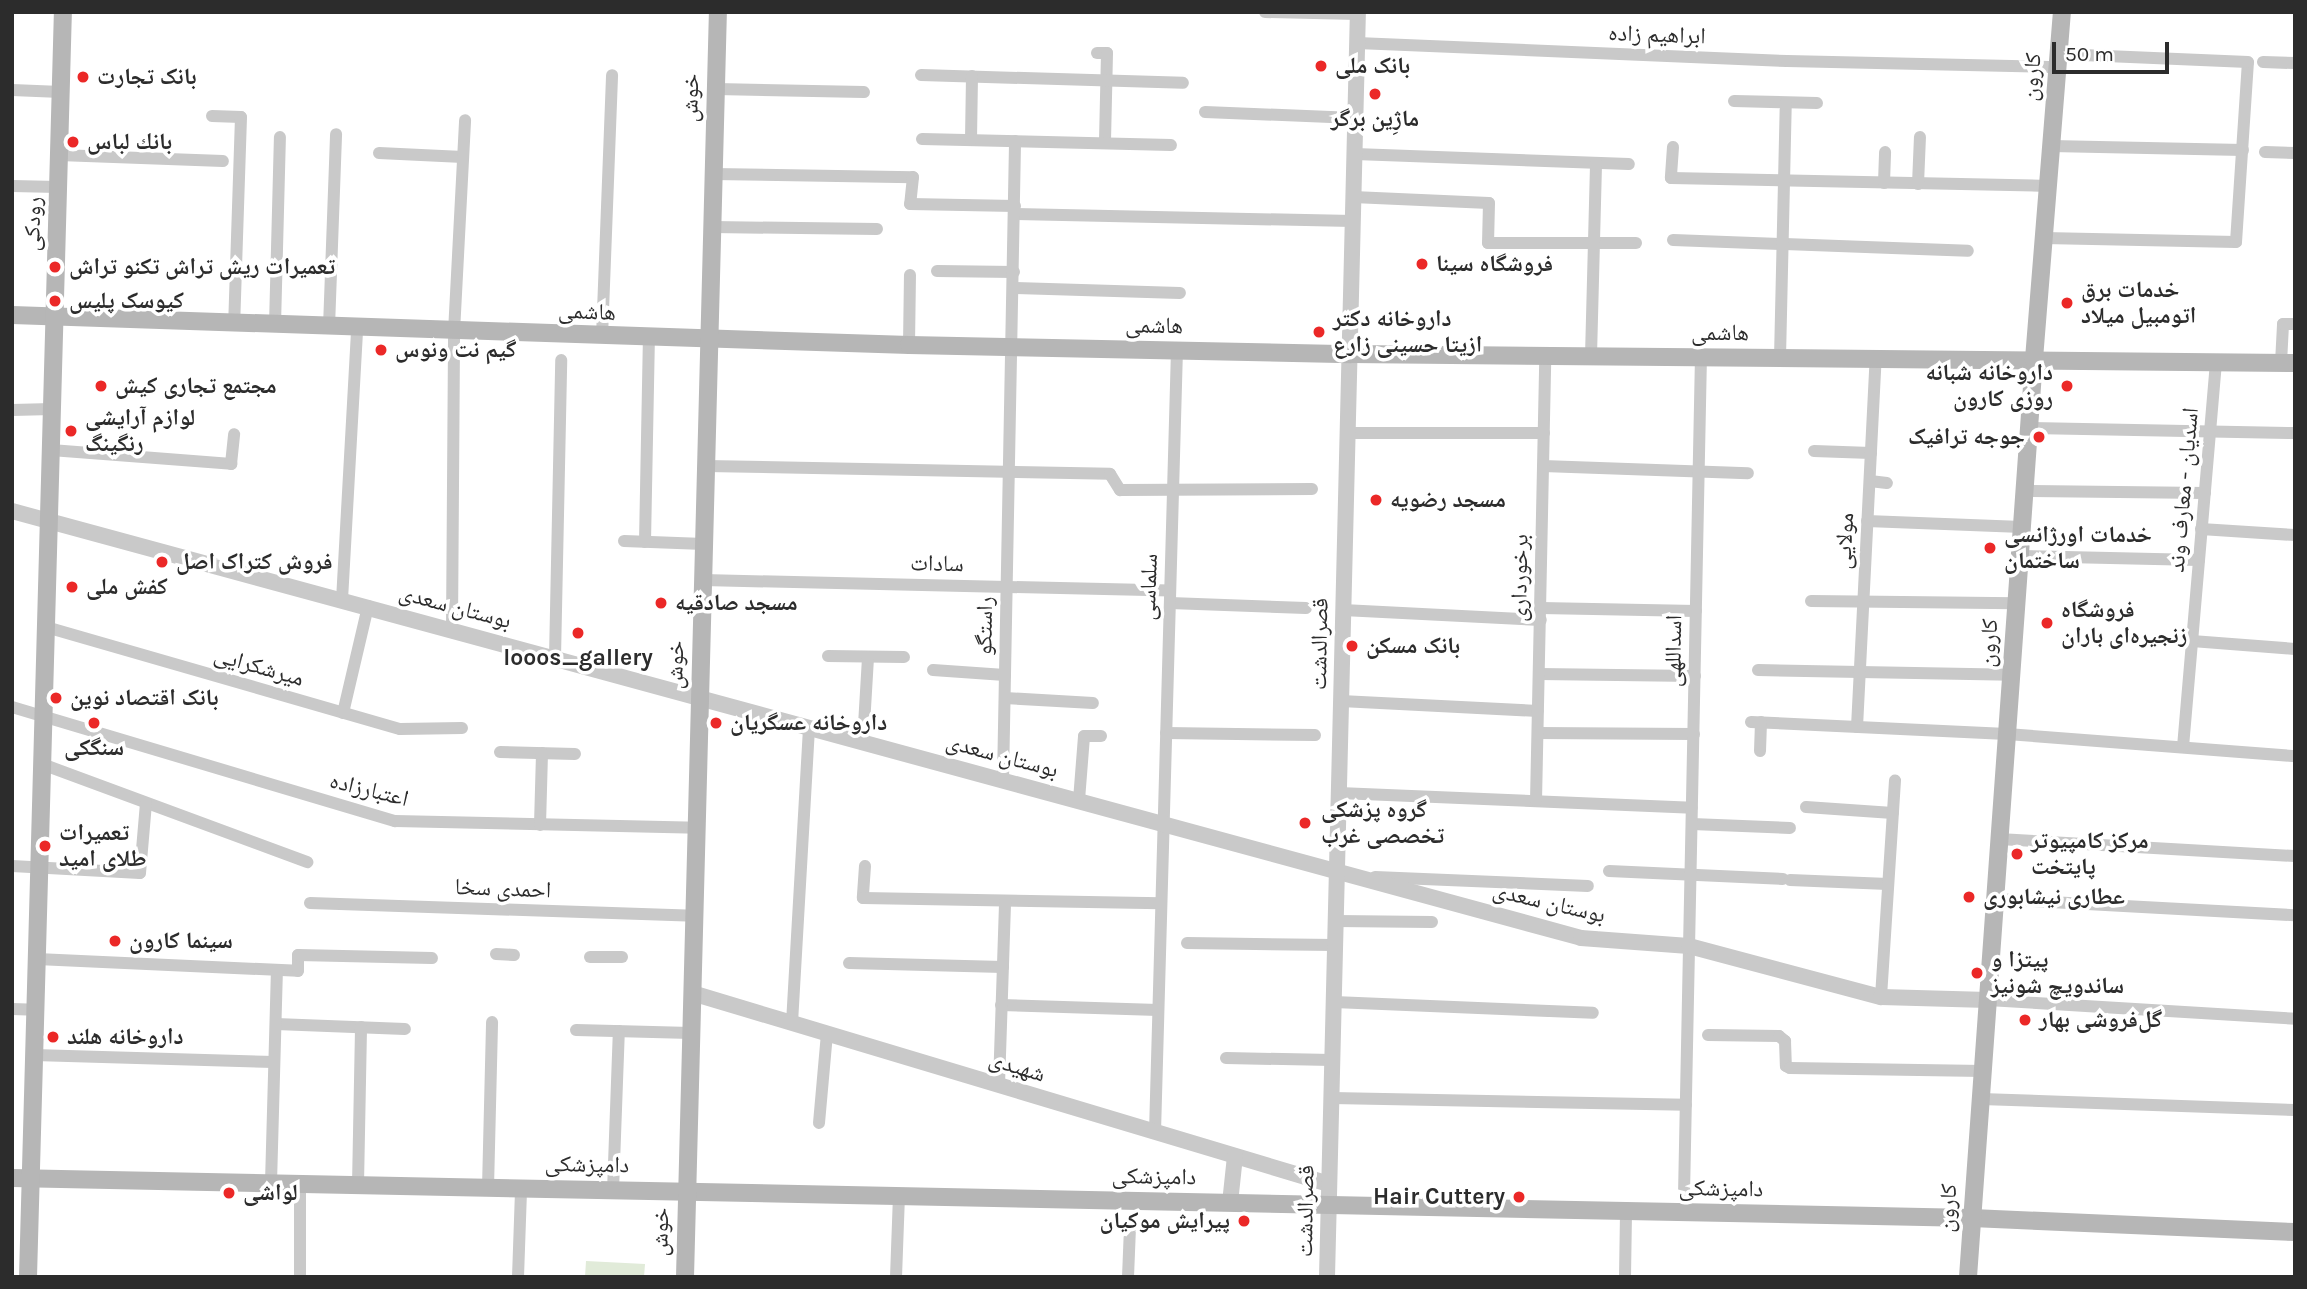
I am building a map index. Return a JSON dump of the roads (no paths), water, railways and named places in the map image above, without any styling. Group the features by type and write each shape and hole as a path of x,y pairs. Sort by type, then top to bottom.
{"main road":[{"name":"رودکی","path":"28,1277 21,1178 34,1055 63,12"},
{"name":"خوش","path":"685,1277 718,12"},
{"name":"کارون","path":"1968,1277 2024,491 2062,12"},
{"name":"هاشمی","path":"12,315 709,341 1177,351 2288,363"},
{"name":"دامپزشکی","path":"21,1178 1626,1212 1684,1204 2295,1232"}],"street":[{"path":"1265,12 1358,13"},
{"name":"قصرالدشت","path":"1328,1277 1358,13"},
{"name":"ابراهیم زاده","path":"1357,43 1787,61 2248,62 2243,150"},
{"path":"1097,53 1107,53 1105,143"},
{"path":"2263,62 2295,63"},
{"path":"602,337 612,75"},
{"path":"921,75 1183,83"},
{"path":"971,140 972,76"},
{"path":"716,89 864,92"},
{"path":"12,90 61,92"},
{"path":"1734,101 1817,103"},
{"path":"1780,358 1786,103"},
{"path":"1205,112 1355,118"},
{"path":"212,116 241,117 234,324"},
{"path":"452,629 454,332 465,120"},
{"path":"329,327 336,134"},
{"path":"275,325 280,137"},
{"path":"1918,184 1920,137"},
{"path":"922,139 1171,145"},
{"name":"راستگو","path":"1003,780 1015,141"},
{"path":"2044,238 2236,242 2243,150 2051,146"},
{"path":"1673,148 1671,178 2048,186"},
{"path":"1884,183 1885,152"},
{"path":"2265,152 2295,153"},
{"path":"379,153 463,157"},
{"path":"1354,154 1629,164"},
{"path":"59,155 223,161"},
{"path":"1591,356 1596,163"},
{"path":"713,174 913,177 910,204 1353,221"},
{"path":"12,186 58,187"},
{"path":"1353,197 1489,203 1488,243 1636,243"},
{"path":"712,228 877,229"},
{"path":"1673,240 1968,251"},
{"path":"937,271 1014,272"},
{"path":"909,345 911,275"},
{"path":"1014,288 1180,293"},
{"path":"2288,363 2283,324 2293,324"},
{"path":"342,600 356,328"},
{"path":"645,542 649,339"},
{"name":"سلماسی","path":"1155,1132 1177,351"},
{"name":"برخورداری","path":"1536,801 1545,356"},
{"name":"اسداللهی","path":"1689,946 1701,357"},
{"name":"مولایی","path":"1857,727 1876,358"},
{"path":"555,658 561,360"},
{"name":"اسدیان - معارف وند","path":"2183,747 2216,362"},
{"path":"12,410 52,409"},
{"path":"2029,428 2295,433"},
{"path":"1348,433 1544,433"},
{"path":"51,450 231,464 233,434"},
{"path":"1814,451 1871,453"},
{"path":"706,466 1110,474 1120,490 1312,489"},
{"path":"1543,466 1748,473"},
{"path":"1870,481 1887,483"},
{"path":"2024,491 2204,493"},
{"name":"بوستان سعدی","path":"12,511 1164,823 1581,939 1689,946 1881,997 1988,1000"},
{"path":"1867,521 2022,527"},
{"path":"2201,529 2295,535"},
{"path":"624,541 704,544"},
{"path":"2020,556 2199,560"},
{"name":"سادات","path":"703,580 1007,587 1306,608"},
{"path":"1811,601 2016,603"},
{"path":"343,713 368,606"},
{"path":"1343,610 1541,614 1696,611"},
{"name":"میرشکرایی","path":"46,627 400,729 462,728"},
{"path":"2192,641 2295,649"},
{"path":"828,656 904,657"},
{"path":"863,742 868,657"},
{"path":"933,670 1005,675"},
{"path":"1758,670 2011,675"},
{"path":"1539,674 1695,676"},
{"path":"1005,698 1093,703"},
{"path":"1341,701 1538,710"},
{"name":"اعتبارزاده","path":"12,708 395,821 696,828"},
{"path":"1760,751 1756,722 2007,734 2295,756"},
{"path":"792,1023 809,727"},
{"path":"1166,733 1315,735"},
{"path":"1538,733 1693,734"},
{"path":"1079,800 1084,736 1101,736"},
{"path":"500,752 575,754"},
{"path":"540,825 542,753"},
{"path":"42,764 307,862"},
{"path":"1881,997 1895,780"},
{"path":"1339,793 1692,808"},
{"path":"12,866 140,873 146,803"},
{"path":"1806,807 1893,813"},
{"path":"1692,824 1790,828"},
{"path":"1999,839 2295,856"},
{"path":"865,866 863,898 1161,903"},
{"path":"1609,871 1888,884"},
{"path":"1357,876 1588,886"},
{"path":"1995,899 2295,915"},
{"path":"999,1085 1005,901"},
{"name":"احمدی سخا","path":"310,903 694,916"},
{"path":"1336,921 1433,922"},
{"path":"1187,943 1335,946"},
{"path":"1684,1204 1689,946"},
{"path":"496,954 514,955"},
{"path":"37,959 298,971 298,956 432,958"},
{"path":"590,957 622,957"},
{"path":"849,962 1003,967"},
{"path":"271,1183 277,970"},
{"name":"شهیدی","path":"692,993 1329,1184"},
{"path":"1988,1000 2295,1019"},
{"path":"1334,1002 1593,1013"},
{"path":"1002,1005 1158,1010"},
{"path":"12,1009 35,1010"},
{"path":"488,1188 492,1022"},
{"path":"276,1024 405,1029"},
{"path":"358,1185 361,1027"},
{"path":"576,1030 691,1033"},
{"path":"613,1191 619,1031"},
{"path":"820,1123 827,1034"},
{"path":"1708,1035 1779,1035 1785,1041 1786,1066 1790,1068 1983,1071"},
{"path":"34,1055 274,1062"},
{"path":"1226,1058 1332,1060"},
{"path":"1332,1098 1686,1105"},
{"path":"1981,1098 2295,1110"},
{"path":"1230,1203 1234,1156"},
{"path":"300,1184 300,1277"},
{"path":"518,1277 521,1189"},
{"path":"896,1277 899,1196"},
{"path":"1625,1277 1626,1212"},
{"path":"1128,1277 1130,1227"}],"place":[{"name":"بانک ملی","path":"1321,66"},
{"name":"بانک تجارت","path":"83,77"},
{"name":"ماژِین برگر","path":"1375,94"},
{"name":"بانك لباس","path":"73,142"},
{"name":"فروشگاه سینا","path":"1422,264"},
{"name":"تعمیرات ریش تراش تکنو تراش","path":"55,267"},
{"name":"کیوسک پلیس","path":"55,301"},
{"name":"خدمات برق اتومبیل میلاد","path":"2067,303"},
{"name":"داروخانه دکتر ازیتا حسینی زارع","path":"1319,332"},
{"name":"گیم نت ونوس","path":"381,350"},
{"name":"مجتمع تجاری کیش","path":"101,386"},
{"name":"داروخانه شبانه روزی کارون","path":"2067,386"},
{"name":"لوازم آرايشی رنگينگ","path":"71,431"},
{"name":"جوجه ترافیک","path":"2039,437"},
{"name":"مسجد رضویه","path":"1376,500"},
{"name":"خدمات اورژانسی ساختمان","path":"1990,548"},
{"name":"فروش کتراک اصل","path":"162,562"},
{"name":"کفش ملی","path":"72,587"},
{"name":"مسجد صادقیه","path":"661,603"},
{"name":"فروشگاه زنجیره‌ای باران","path":"2047,623"},
{"name":"looos_gallery","path":"578,633"},
{"name":"بانک مسکن","path":"1352,646"},
{"name":"بانک اقتصاد نوین","path":"56,698"},
{"name":"سنگکی","path":"94,723"},
{"name":"داروخانه عسگریان","path":"716,723"},
{"name":"گروه پزشکی تخصصی غرب","path":"1305,823"},
{"name":"تعمیرات طلای امید","path":"45,846"},
{"name":"مرکز کامپیوتر پایتخت","path":"2017,854"},
{"name":"عطاری نیشابوری","path":"1969,897"},
{"name":"سینما کارون","path":"115,941"},
{"name":"پیتزا و ساندویچ شونیز","path":"1977,973"},
{"name":"گل‌فروشی بهار","path":"2025,1020"},
{"name":"داروخانه هلند","path":"53,1037"},
{"name":"لواشی","path":"229,1193"},
{"name":"Hair Cuttery","path":"1519,1197"},
{"name":"پیرایش موکیان","path":"1244,1221"}]}
